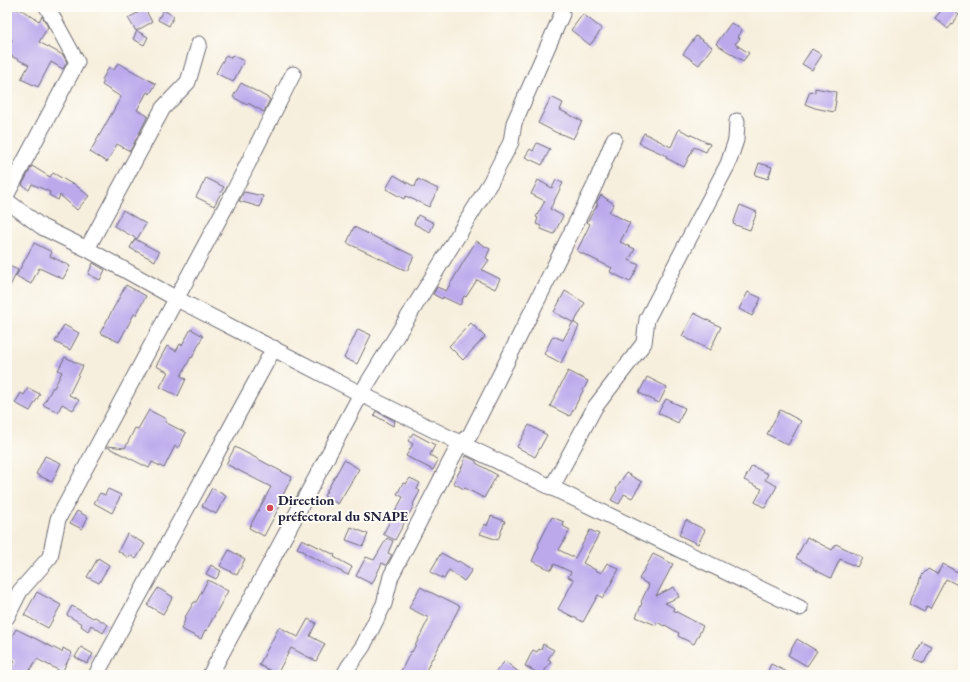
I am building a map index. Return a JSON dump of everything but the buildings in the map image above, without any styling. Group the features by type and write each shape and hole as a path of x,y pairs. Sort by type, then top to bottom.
{"street":[{"path":"7,194 77,62 47,7"},
{"path":"210,675 361,394 490,183 511,142 514,123 562,14"},
{"path":"87,249 163,108 188,82 200,44"},
{"path":"7,617 20,591 50,557 58,519 232,195 293,74"},
{"path":"552,487 594,407 644,343 647,319 728,164 736,140 737,121"},
{"path":"344,675 363,646 384,604 392,576 460,443 470,435 592,192 614,139"},
{"path":"7,201 42,227 87,249 177,299 361,394 800,608"},
{"path":"96,675 274,348"},
{"path":"7,599 20,591"}],"place":[{"name":"Direction préfectoral du SNAPE","path":"270,508"}]}
